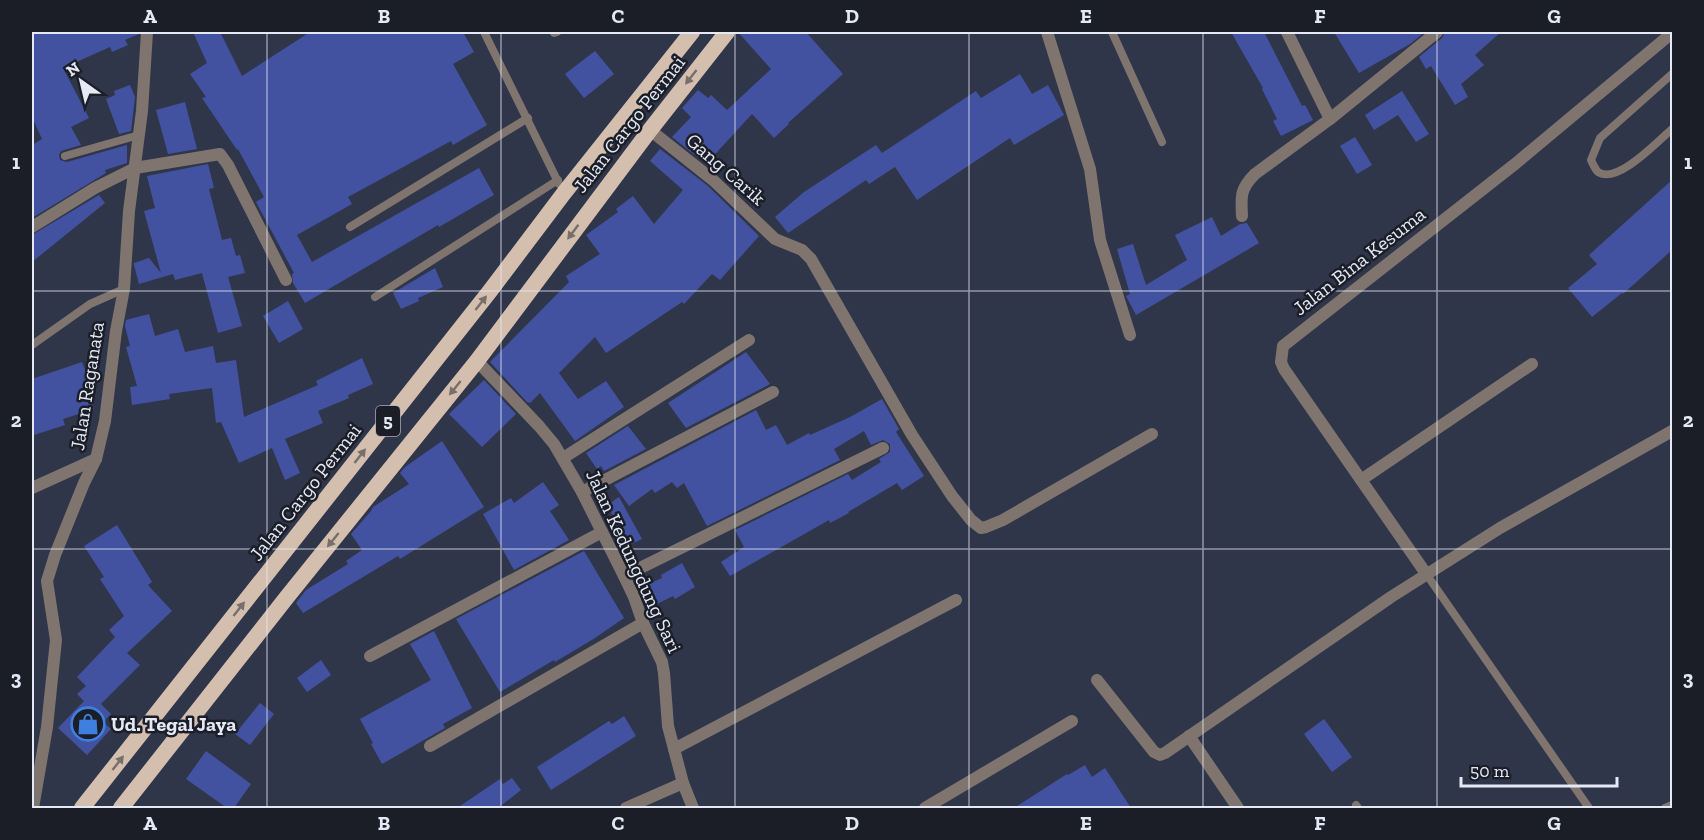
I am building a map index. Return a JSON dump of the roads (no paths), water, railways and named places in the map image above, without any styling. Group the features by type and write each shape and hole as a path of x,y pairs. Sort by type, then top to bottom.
{"highway":[{"name":"Jalan Cargo Permai","path":"82,808 483,300 561,187 692,32"},
{"name":"Jalan Cargo Permai","path":"121,808 477,361 650,130 727,32"}],"street":[{"name":"Jalan Raganata","path":"33,808 47,727 56,640 47,581 48,573 96,459 105,421 123,289 129,211 140,135 147,32"},
{"path":"1047,32 1090,169 1100,240 1130,335"},
{"path":"1287,32 1330,119"},
{"path":"1242,216 1241,198 1244,184 1330,119 1437,32"},
{"name":"Jalan Bina Kesuma","path":"1427,575 1284,369 1281,362 1283,345 1515,164 1672,33"},
{"name":"Gang Carik","path":"650,130 713,180 775,239 802,250 811,259 917,444 952,496 971,520 981,528 1010,516 1152,434"},
{"path":"32,227 95,188 135,168 220,154 228,165 286,280"},
{"path":"563,458 749,340"},
{"name":"Jalan Kedungdung Sari","path":"477,361 539,426 563,458 624,576 634,597 642,623 662,662 665,714 683,783 693,808"},
{"path":"1361,480 1532,364"},
{"path":"582,492 773,392"},
{"path":"1097,680 1154,752 1160,755 1165,753 1295,662 1500,528 1672,431"},
{"path":"624,576 883,448"},
{"path":"32,488 96,459"},
{"path":"370,656 602,532"},
{"path":"674,749 956,600"},
{"path":"430,746 642,623"},
{"path":"926,808 1072,721"},
{"path":"1189,736 1238,808"},
{"path":"626,808 683,783"}],"lane":[{"path":"1112,32 1162,141"},
{"path":"375,297 561,187 485,34"},
{"path":"1672,74 1600,138 1591,160 1596,171 1606,175 1624,170 1672,129"},
{"path":"350,227 528,118"},
{"path":"65,156 140,135"},
{"path":"32,345 90,304 123,289"},
{"path":"1427,575 1589,808"},
{"path":"1665,808 1672,805"}],"place":[{"name":"Ud. Tegal Jaya","path":"88,724"}]}
